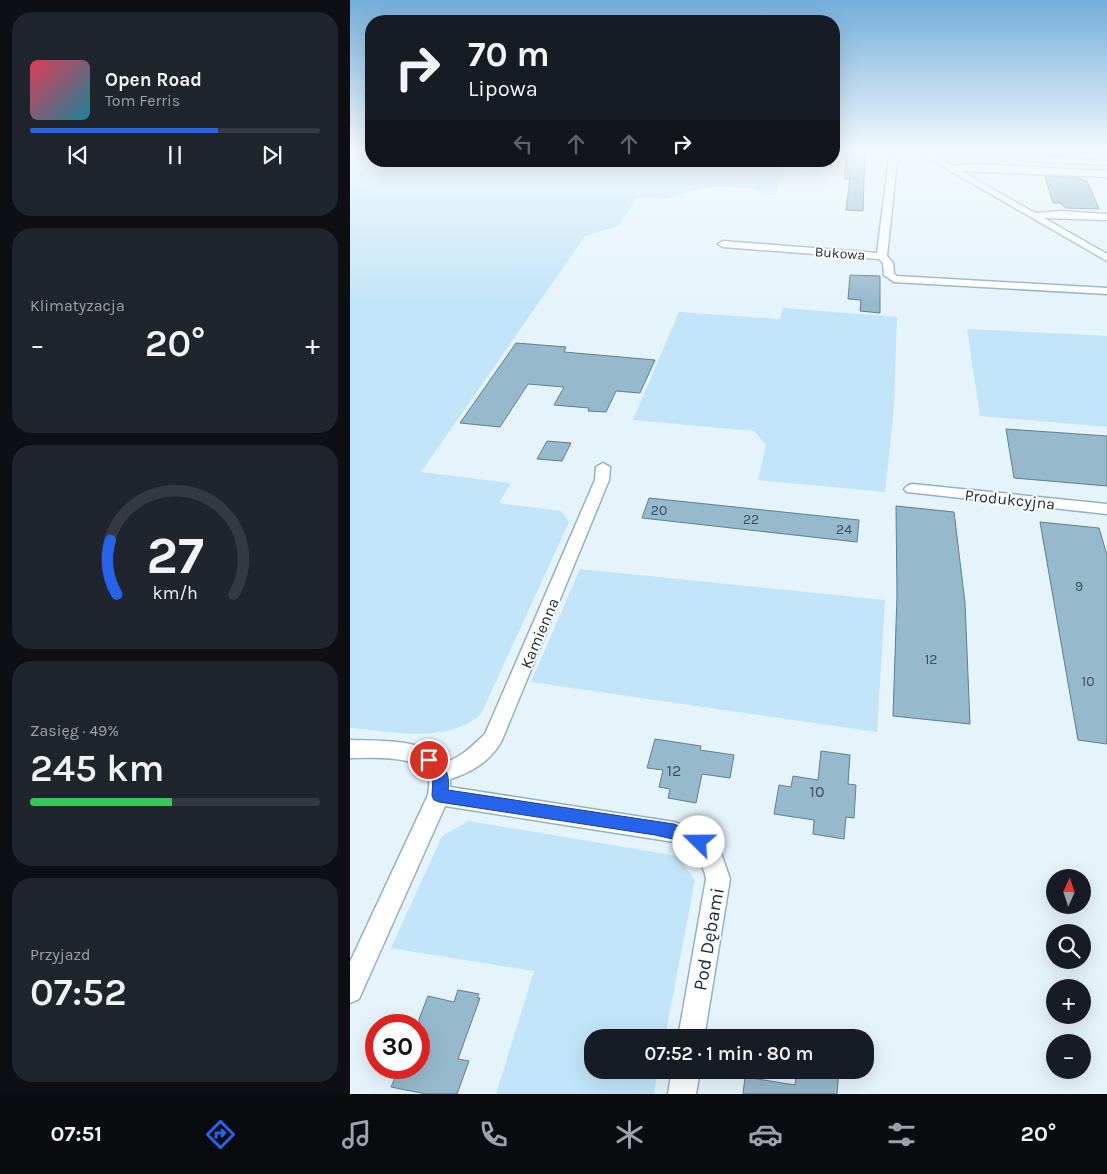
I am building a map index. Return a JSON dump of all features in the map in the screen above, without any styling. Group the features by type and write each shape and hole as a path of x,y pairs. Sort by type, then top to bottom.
{"street":[{"name":"Bukowa","path":"722,244 882,256 888,202"},
{"path":"1008,202 1107,258"},
{"path":"1033,216 1055,214 1107,217"},
{"path":"882,256 888,263 889,274 894,279 1107,291"},
{"name":"Kamienna","path":"440,784 477,755 492,740 512,697 602,480 603,467"},
{"name":"Produkcyjna","path":"912,489 1107,509"},
{"path":"350,749 410,753 429,760 440,784 350,990"},
{"name":"Pod Dębami","path":"440,784 674,832 699,842 710,852 717,867 718,879 693,1029"},
{"path":"682,1094 684,1079"}],"shaded area":[{"path":"350,202 634,202 618,226 585,236 421,472 511,483 499,503 561,511 569,522 481,714 467,724 452,730 436,733 418,734 350,728"},
{"path":"783,308 897,317 894,409 885,492 758,480 766,445 754,431 633,420 679,312 780,319"},
{"path":"967,329 1107,336 1107,427 980,416"},
{"path":"580,569 885,600 877,732 531,682"},
{"path":"469,821 678,856 695,880 667,1029 584,1029 584,1079 656,1079 654,1094 496,1094 534,971 391,948 442,836"}],"building":[{"path":"847,202 863,202 863,211 846,210"},
{"path":"1096,202 1099,209 1066,208 1060,203 1053,203"},
{"path":"850,275 880,276 880,313 860,311 861,300 848,299"},
{"path":"516,343 566,347 564,352 655,360 640,393 616,391 606,412 588,411 589,408 554,405 564,387 528,384 500,427 460,423"},
{"path":"1006,429 1107,436 1107,486 1014,478"},
{"path":"547,441 571,443 562,461 537,459"},
{"path":"649,498 859,520 857,542 642,518"},
{"path":"896,506 954,512 965,603 970,724 893,716 897,595"},
{"path":"1040,522 1099,528 1107,555 1107,744 1078,740"},
{"path":"655,739 701,746 700,750 734,755 730,778 702,774 696,803 668,798 670,789 659,787 663,770 647,768"},
{"path":"821,751 850,755 848,784 856,785 854,818 846,817 844,839 813,834 814,820 774,814 779,785 791,787 793,776 818,780"},
{"path":"458,990 479,994 477,998 480,998 458,1059 469,1061 457,1094 426,1094 391,1087 394,1079 430,1079 430,1014 421,1014 428,996 454,1002"},
{"path":"745,1079 758,1079 795,1085 796,1079 838,1079 837,1094 743,1094"}],"route":[{"path":"429,760 440,773 442,784 439,796 655,828 674,832 699,842"}]}
